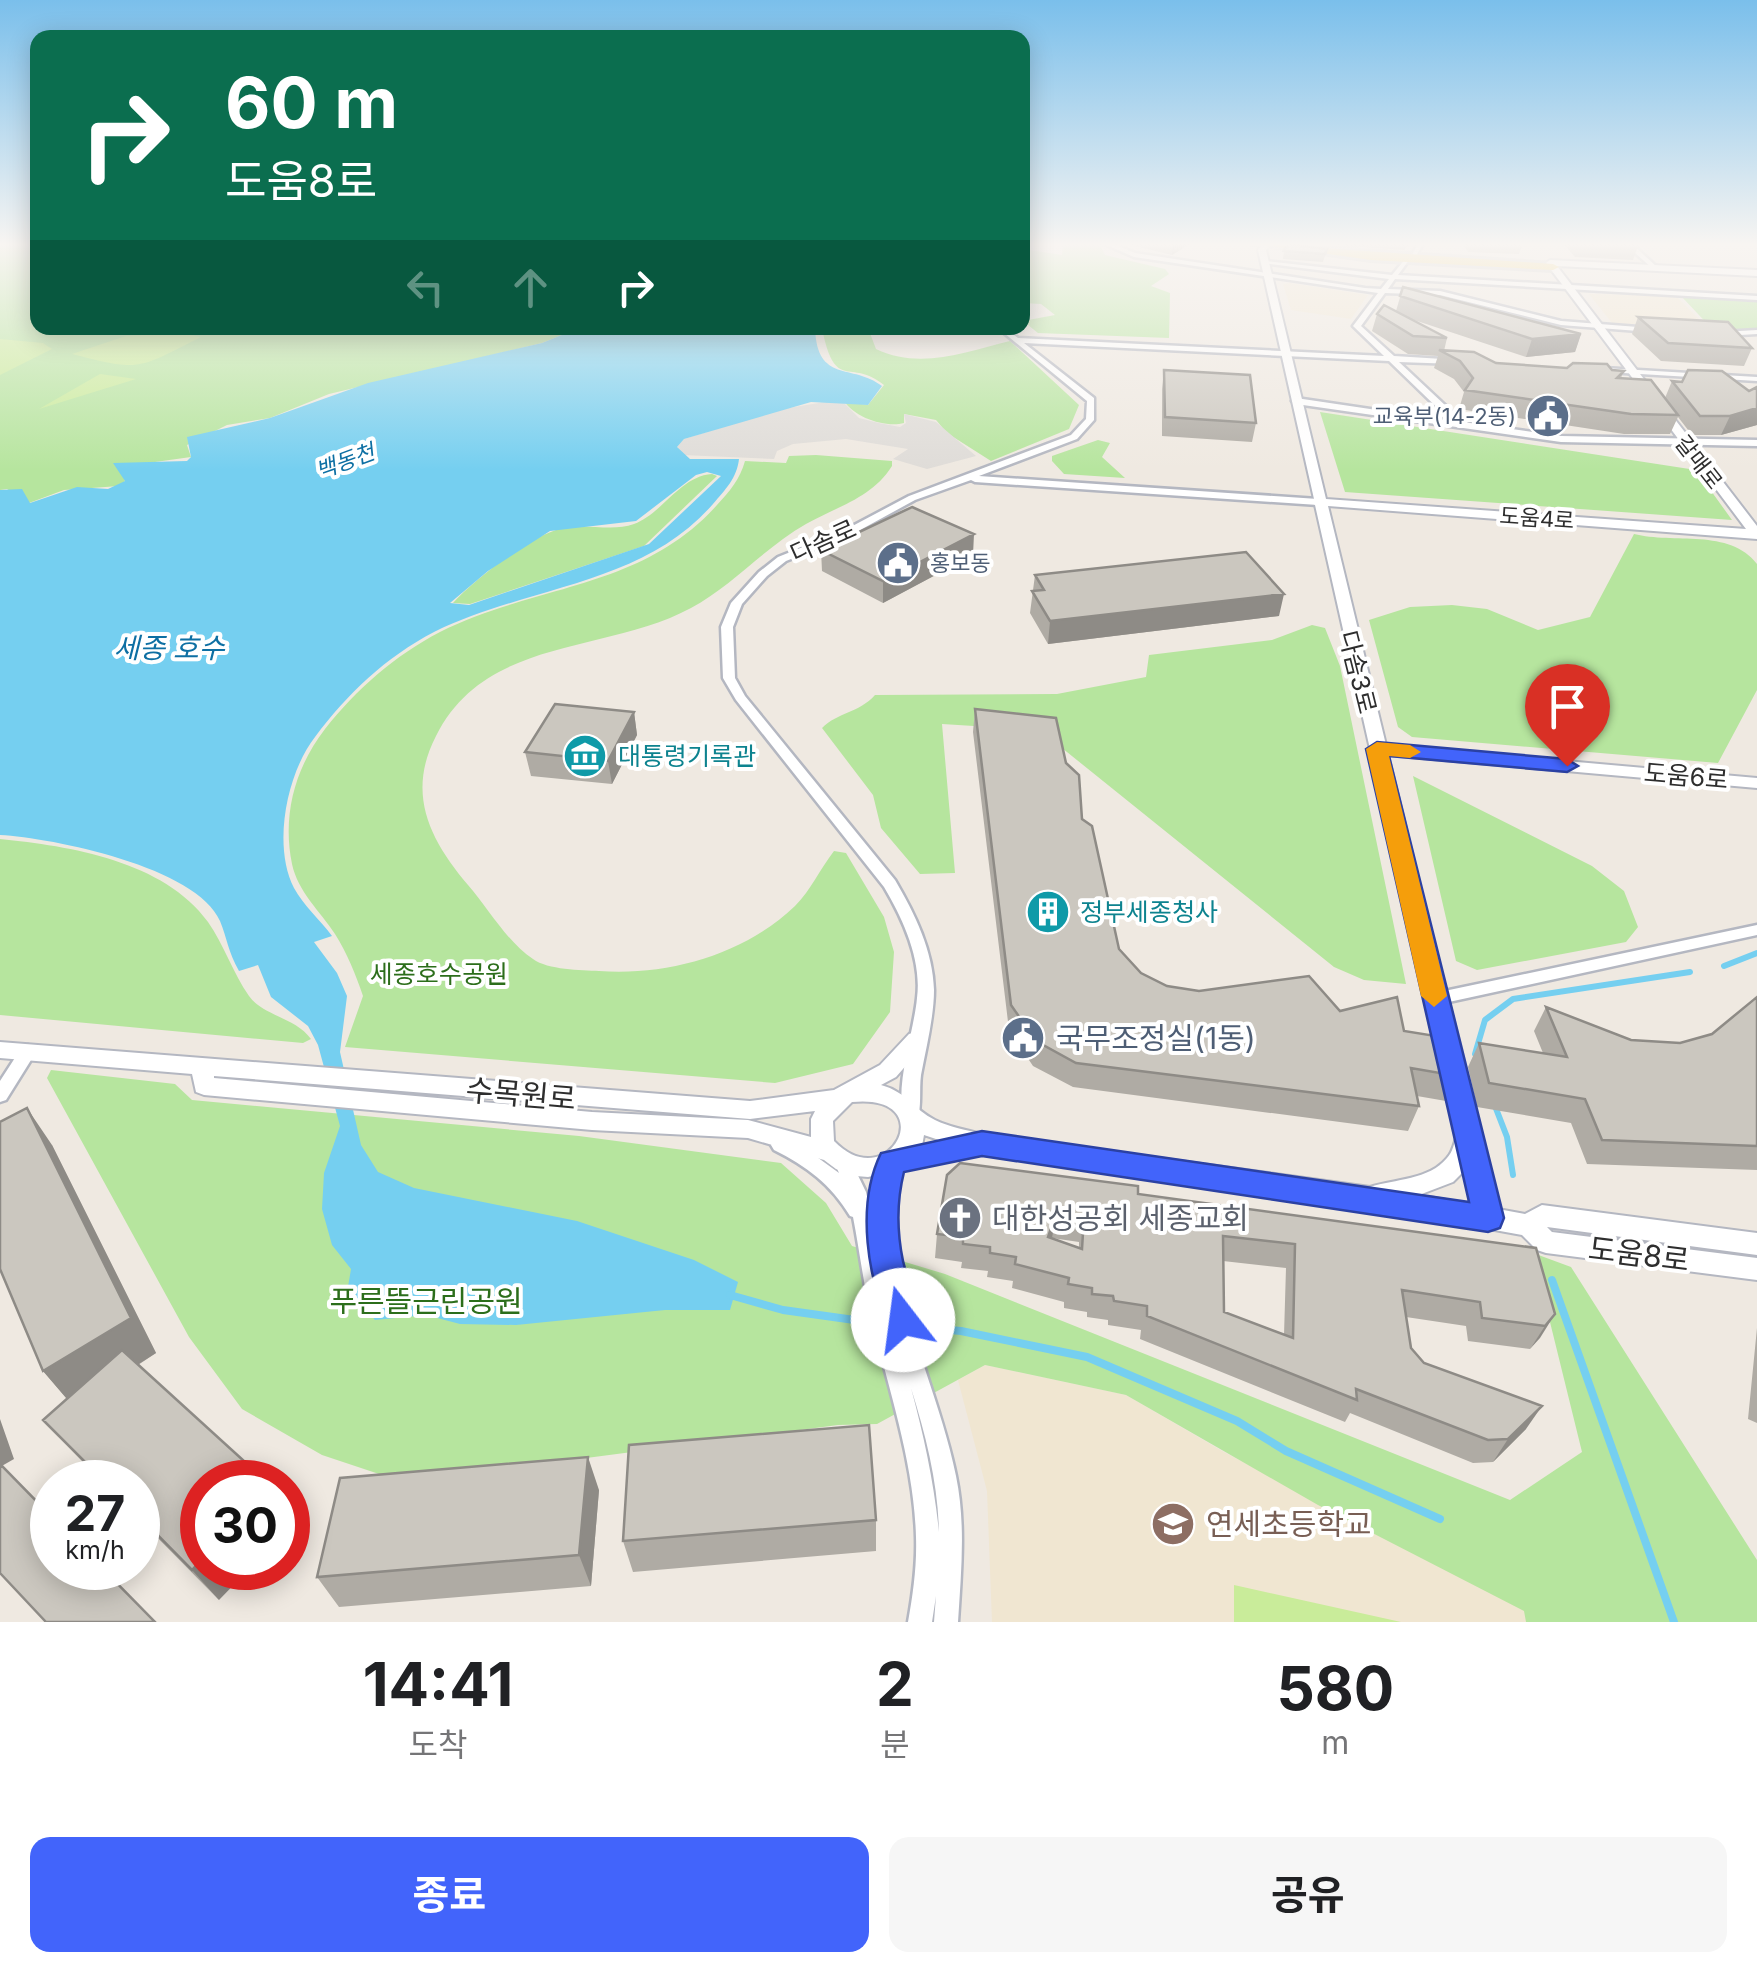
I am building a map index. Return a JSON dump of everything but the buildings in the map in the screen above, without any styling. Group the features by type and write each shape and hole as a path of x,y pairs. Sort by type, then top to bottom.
{"street":[{"name":"다솜3로","path":"1277,319 1488,1218"},
{"path":"1362,319 1357,326 1461,425"},
{"path":"1541,319 1655,330"},
{"name":"갈매로","path":"1592,319 1757,534"},
{"path":"1706,334 1757,332"},
{"name":"다솜로","path":"946,1622 946,1481 886,1258 882,1195 892,1162 912,1142 916,1040 926,994 924,965 906,912 890,884 740,697 729,678 726,628 737,603 782,558 847,532 912,498 1074,436 1094,411 1091,400 1010,335"},
{"path":"1017,340 1476,363"},
{"path":"1592,370 1757,379"},
{"path":"1296,401 1561,439 1757,443"},
{"path":"969,479 1318,502"},
{"name":"도움4로","path":"1318,502 1757,534"},
{"name":"도움6로","path":"1377,749 1757,783"},
{"path":"1434,999 1757,930"},
{"path":"916,1040 888,1070 845,1096 822,1118 820,1131 857,1184 872,1279 924,1473 927,1536 920,1622"},
{"path":"749,1120 850,1086 916,1040"},
{"name":"수목원로","path":"0,1050 203,1069 204,1086 285,1083 749,1120 845,1096"},
{"path":"0,1095 28,1052"},
{"path":"845,1096 880,1092 893,1097 912,1116"},
{"name":"도움8로","path":"912,1116 930,1128 982,1144 1368,1197 1528,1225 1546,1242 1757,1270"},
{"name":"수목원로","path":"749,1120 837,1158"},
{"name":"수목원로","path":"749,1120 813,1160 844,1187 865,1225"},
{"path":"1368,1197 1453,1172 1464,1158 1466,1136"},
{"name":"도움8로","path":"892,1162 982,1144"},
{"path":"837,1158 860,1168 892,1162"},
{"name":"도움8로","path":"1528,1225 1542,1216 1757,1244"}],"shaded area":[{"path":"1609,319 1699,319 1711,331 1612,323"},
{"path":"843,402 859,418 879,423 900,427 906,423 904,414 936,422 976,456 927,469 893,459 908,449 846,439 793,444 777,451 774,459 682,455 677,447 684,439 782,409"},
{"name":"연세초등학교","path":"985,1365 1126,1395 1224,1452 1525,1611 1526,1622 992,1622 987,1491 958,1380"}],"green space":[{"path":"0,319 30,319 30,335 562,335 329,394 270,418 227,425 187,445 191,457 155,462 123,475 125,481 119,486 64,490 29,503 7,489 0,490"},
{"path":"1169,319 1169,338 1038,333 1030,327 1030,320"},
{"path":"1702,319 1757,319 1757,329 1715,332"},
{"path":"824,335 871,335 876,349 926,359 1010,341 1079,405 1069,429 991,461 947,433 936,420 904,414 904,423 889,424 855,412 844,401 868,405 884,385 872,377 838,368"},
{"path":"126,336 201,337 139,364 72,354"},
{"path":"0,339 43,343 52,349 0,375"},
{"path":"100,374 136,379 39,409"},
{"path":"1320,412 1696,470 1732,520 1345,492"},
{"path":"1098,440 1110,443 1102,457 1125,478 1064,474 1052,461 1052,456"},
{"name":"세종호수공원","path":"789,456 892,461 892,466 864,494 806,524 691,608 658,623 550,652 485,680 458,704 436,736 427,757 423,797 426,815 443,851 507,935 533,959 565,969 652,970 704,959 729,949 753,938 795,906 834,851 846,853 884,917 894,952 890,1012 853,1064 775,1083 345,1047 363,996 339,941 299,884 289,846 290,810 299,776 325,729 377,674 440,632 476,616 621,570 655,554 687,533 717,505 734,484 745,461 786,463"},
{"path":"717,476 644,546 470,604 453,603 489,571 535,539 563,528 634,524 690,481"},
{"path":"1634,534 1716,541 1746,553 1757,564 1757,690 1718,763 1412,737 1398,727 1369,620 1410,607 1452,605 1487,609 1538,630 1590,617"},
{"path":"1312,625 1325,628 1340,666 1406,984 1364,980 1334,967 1062,748 1053,731 942,724 955,873 920,874 881,828 873,795 822,728 875,695 1057,694 1146,677 1149,655 1272,640"},
{"path":"1413,776 1592,866 1624,891 1638,927 1626,942 1477,970 1456,961"},
{"path":"0,839 85,852 114,860 167,884 208,922 255,1003 297,1026 311,1039 303,1043 0,1015"},
{"name":"푸른뜰근린공원","path":"51,1070 175,1084 192,1100 579,1136 781,1163 826,1203 852,1246 945,1274 1510,1500 1582,1452 1533,1253 1571,1267 1757,1560 1757,1622 1526,1622 1524,1611 1318,1505 1126,1395 985,1365 877,1424 838,1425 487,1471 418,1487 322,1455 242,1409 189,1337 47,1078"},
{"path":"1234,1585 1401,1622 1234,1622"}],"water":[{"name":"세종 호수","path":"562,335 816,335 817,346 829,365 882,386 868,405 811,402 684,439 677,447 690,459 739,459 736,472 713,504 684,531 618,568 469,617 416,642 354,691 327,721 305,752 286,810 287,871 298,894 332,936 314,942 337,973 347,996 340,1052 361,1145 378,1172 414,1188 577,1221 694,1260 738,1282 730,1310 665,1310 516,1325 460,1324 426,1315 375,1320 348,1287 351,1269 332,1245 322,1209 324,1173 340,1126 318,1045 308,1026 271,997 258,965 239,971 220,921 206,902 183,885 87,849 0,835 0,490 22,489 30,503 77,487 108,489 125,481 113,463 187,461 191,457 187,437 270,418 368,383 542,343","holes":["707,472 721,476 649,544 469,605 450,603 488,571 550,531 636,521 696,475"]}],"waterway":[{"path":"1724,966 1757,953"},
{"path":"1475,1054 1485,1020 1513,999 1690,972"},
{"path":"1495,1106 1507,1137 1513,1175"},
{"path":"1552,1280 1674,1622"},
{"path":"730,1295 783,1310 876,1323"},
{"path":"907,1326 961,1331 1087,1357 1237,1421 1286,1451 1440,1519"}],"slow traffic":[{"path":"1410,752 1377,749 1434,996"}],"place":[{"name":"교육부(14-2동)","path":"1548,416"},
{"name":"홍보동","path":"898,563"},
{"name":"대통령기록관","path":"585,756"},
{"name":"정부세종청사","path":"1048,912"},
{"name":"국무조정실(1동)","path":"1023,1038"},
{"name":"대한성공회 세종교회","path":"960,1218"},
{"name":"연세초등학교","path":"1173,1524"}],"route":[{"path":"903,1320 886,1258 882,1195 892,1162 941,1150 982,1144 1368,1197 1488,1218 1377,749 1567,766"}],"water label":[{"name":"백동천","path":"345,461"}]}
